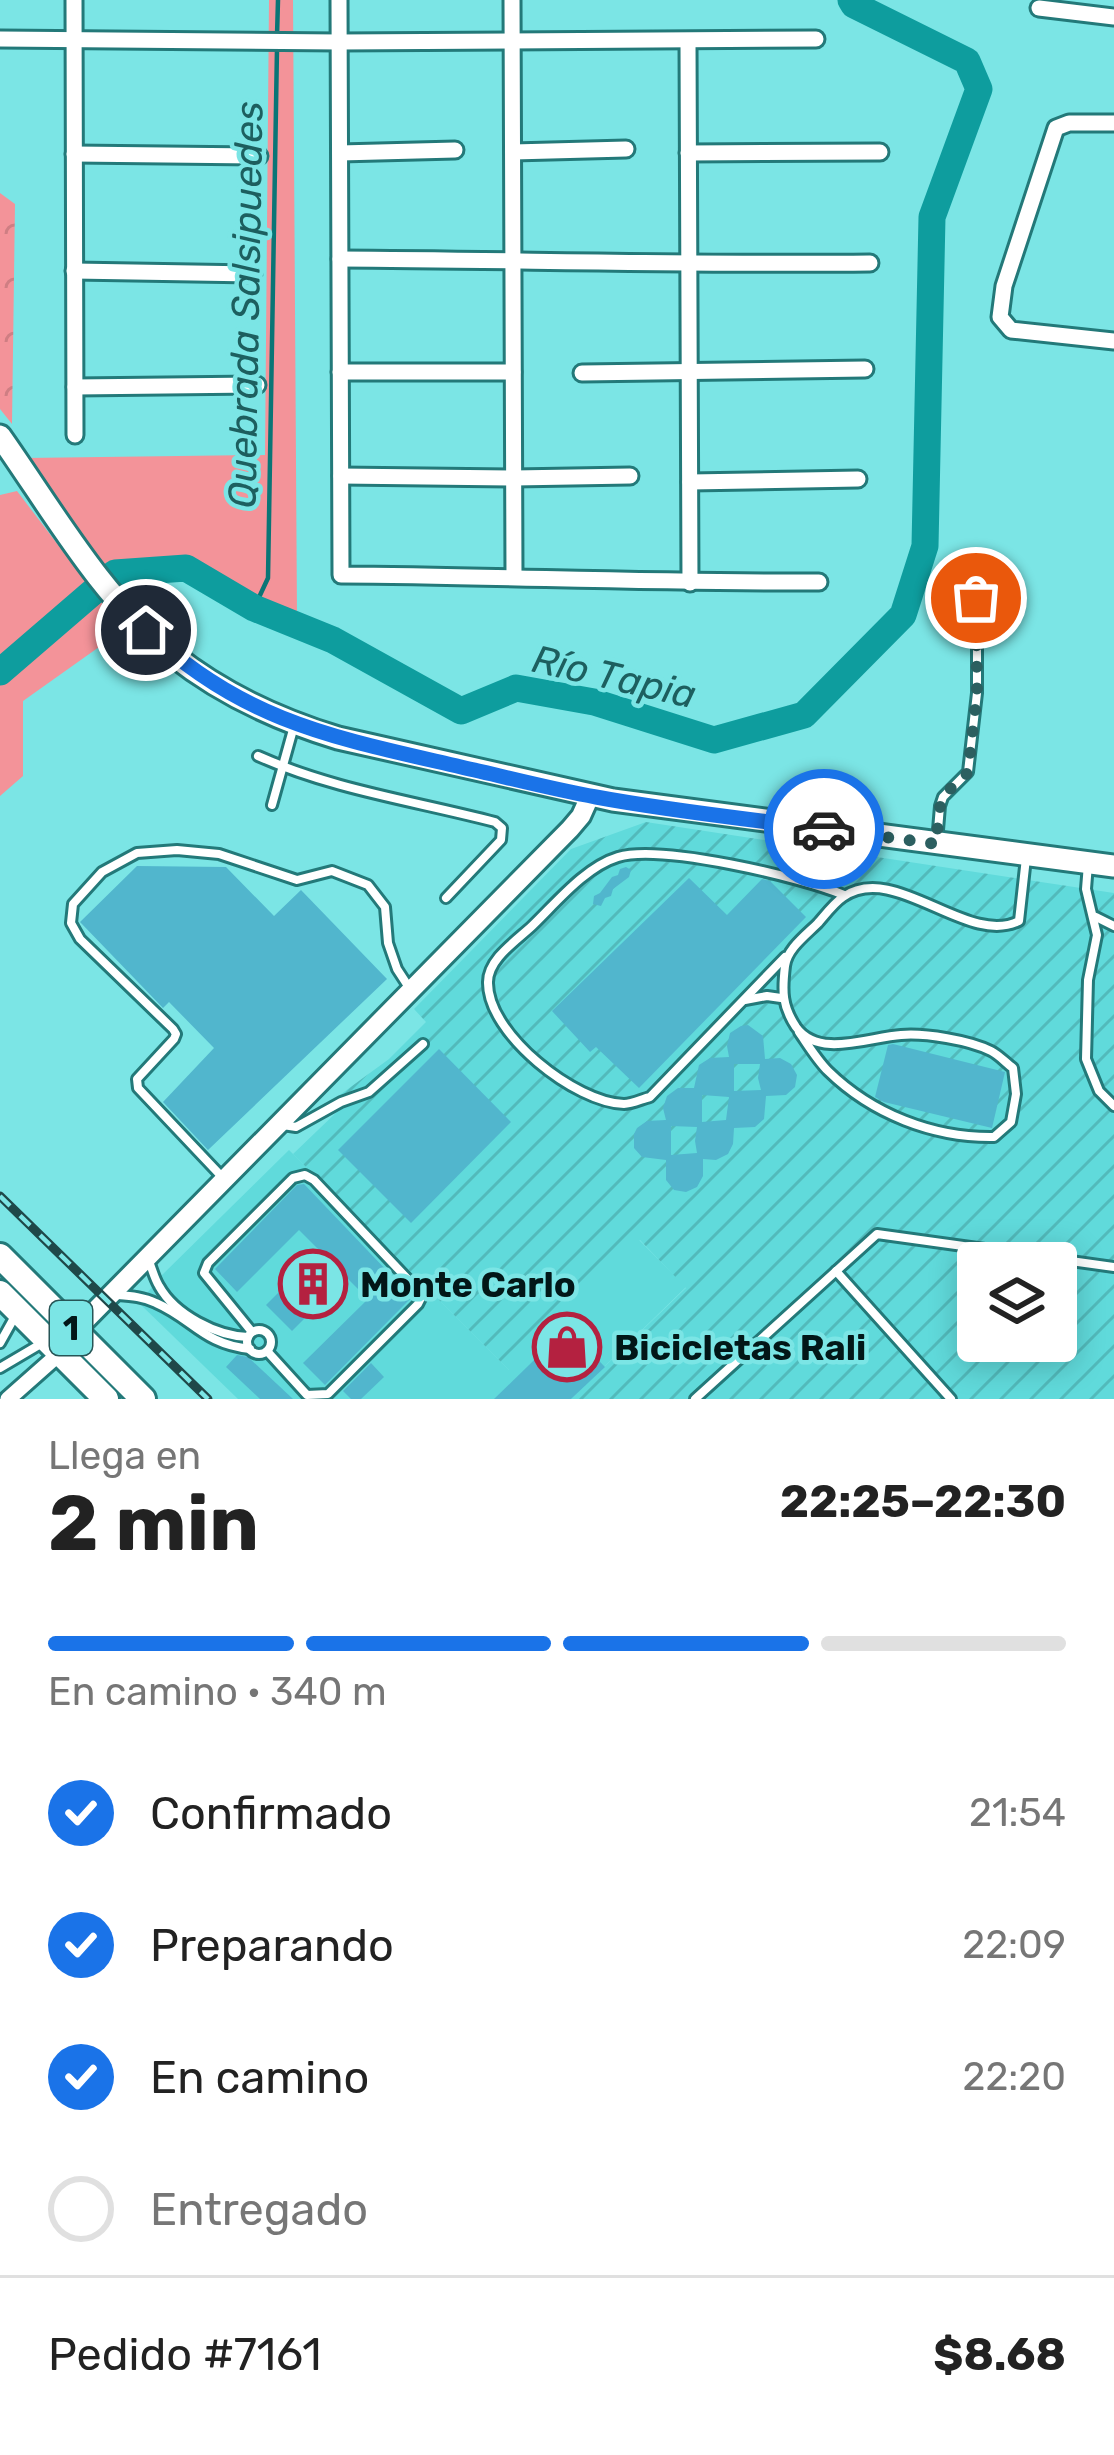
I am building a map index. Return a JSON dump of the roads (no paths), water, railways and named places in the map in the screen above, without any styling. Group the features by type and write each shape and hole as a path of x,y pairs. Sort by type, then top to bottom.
{"main road":[{"path":"0,436 82,556 172,654 207,679 295,725 590,796 1114,866"},
{"name":"1","path":"0,1256 143,1399"},
{"name":"1","path":"9,1302 106,1399"}],"street":[{"path":"74,0 75,435"},
{"path":"339,0 341,575 819,582"},
{"path":"512,0 514,577"},
{"path":"1039,8 1114,17"},
{"path":"0,39 816,39"},
{"path":"688,41 690,583"},
{"path":"1114,124 1056,128 1004,286 1000,316 1011,330 1114,341"},
{"path":"512,152 626,149"},
{"path":"340,153 455,150"},
{"path":"688,153 880,152"},
{"path":"74,154 259,157"},
{"path":"340,259 870,263"},
{"path":"74,271 253,274"},
{"path":"582,373 865,369"},
{"path":"340,372 513,372"},
{"path":"75,387 257,385"},
{"path":"340,476 630,476"},
{"path":"690,482 858,479"},
{"path":"74,1331 581,816 590,796"},
{"path":"8,1399 53,1347"}],"lane":[{"path":"937,844 943,797 968,772 977,693 976,598"},
{"path":"272,805 295,725"},
{"path":"258,756 368,793 495,822 502,828 501,840 446,898"},
{"path":"224,1179 138,1088 137,1078 176,1034 80,939 71,923 73,904 103,872 137,853 177,850 219,854 297,880 332,871 368,885 385,907 388,943 411,990"},
{"path":"844,896 818,885 697,859 616,857 590,873 494,962 488,980 492,1005 507,1032 546,1068 590,1097 626,1104 650,1097 844,896 865,889 896,891 956,916 1012,925 1019,921 1026,856"},
{"path":"1088,862 1086,889 1097,935 1088,980 1086,1060 1099,1091 1114,1106"},
{"path":"1094,916 1114,926"},
{"path":"786,956 781,998 799,1032 826,1069 881,1112 970,1138 994,1138 1011,1122 1016,1094 1013,1068 992,1052 961,1041 904,1034 829,1046 799,1032"},
{"path":"743,1000 781,998"},
{"path":"280,1122 296,1127 369,1092 423,1044"},
{"path":"250,1349 250,1335 204,1273 208,1263 293,1178 305,1175 421,1298 328,1394 307,1395 267,1351"},
{"path":"695,1399 877,1234 1114,1268"},
{"path":"111,1294 160,1304 214,1342 256,1354 267,1351 269,1337 260,1330 250,1335 209,1330 172,1303 159,1288 148,1257"},
{"path":"836,1271 951,1399"},
{"path":"0,1343 9,1302"},
{"path":"0,1368 19,1354 53,1347"}],"waterway":[{"name":"Quebrada Salsipuedes","path":"277,36 278,0"},
{"name":"Río Tapia","path":"0,672 115,573 186,568 254,608 333,640 461,711 516,688 594,702 714,740 804,715 903,615 925,546 932,217 979,89 967,61 851,0"},
{"name":"Quebrada Salsipuedes","path":"254,608 268,578 277,48"}],"railway":[{"path":"0,1196 208,1399"}],"place":[{"name":"Monte Carlo","path":"313,1284"},
{"name":"Bicicletas Rali","path":"567,1347"}]}
